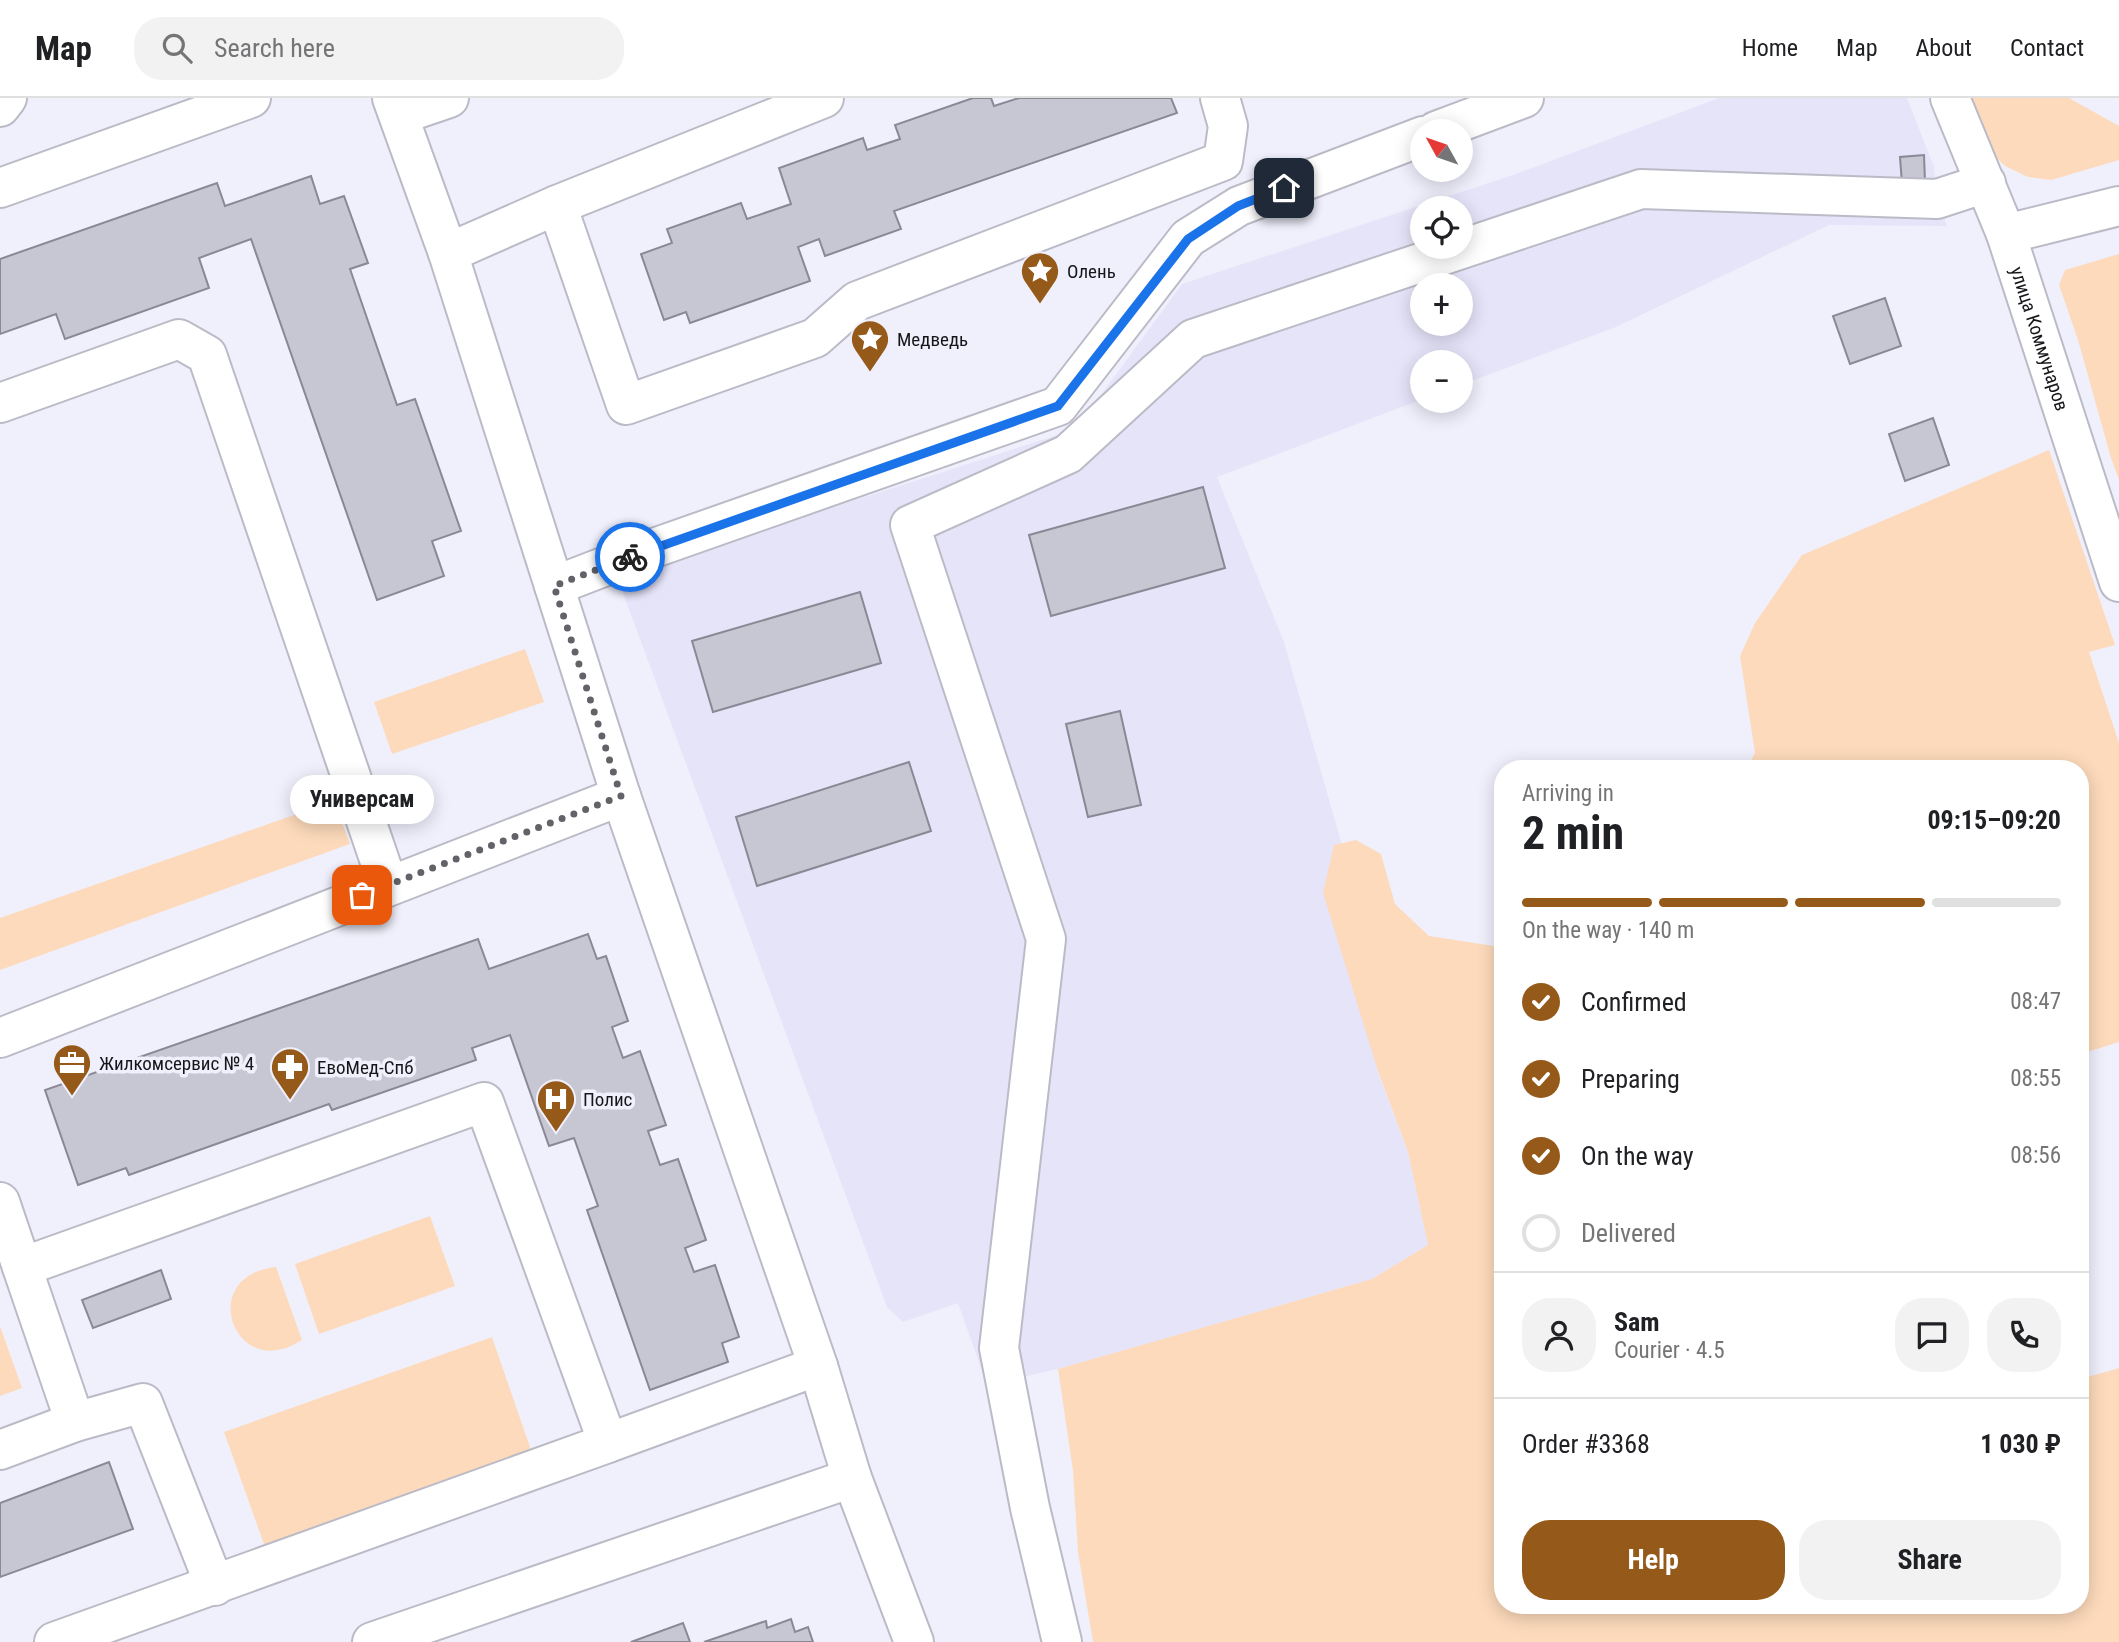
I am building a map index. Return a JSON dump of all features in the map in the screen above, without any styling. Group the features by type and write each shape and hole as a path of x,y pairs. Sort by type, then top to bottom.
{"street":[{"path":"0,107 7,98"},
{"path":"0,188 250,98"},
{"path":"449,98 395,107 448,253 621,796 818,1366 852,1478 914,1642"},
{"path":"448,253 557,205 824,98"},
{"path":"1220,98 1228,126 1223,161 1238,206"},
{"path":"1468,119 1524,98"},
{"name":"улица Коммунаров","path":"1950,98 2006,234 2119,582"},
{"path":"554,586 637,554 1058,406 1188,239 1238,206 1410,141"},
{"path":"557,205 626,405 815,338 857,301 1223,161"},
{"path":"1062,1642 1030,1508 999,1348 1046,939 910,525 1068,454 1194,339 1641,189 1937,199 1986,183"},
{"path":"2006,234 2119,206"},
{"path":"0,403 179,339 207,355 388,885"},
{"path":"0,1038 621,796"},
{"path":"22,1267 484,1102 608,1443"},
{"path":"0,1202 75,1422"},
{"path":"54,1642 144,1628 215,1586 818,1366"},
{"path":"0,1450 75,1422 143,1403 215,1586"},
{"path":"372,1642 852,1478"}],"shaded area":[{"path":"1719,98 1907,98 1934,167 1937,199 1947,226 1829,225 1616,327 1473,381 1473,350 1410,350 1410,404 1217,477 1284,642 1404,1062 1378,1072 1408,1152 1428,1245 1372,1279 1058,1369 987,1385 958,1303 903,1322 887,1307 617,577 1076,429 1182,284 1410,209 1410,259 1473,259 1473,196 1449,196"},
{"path":"1964,98 2069,98 2119,126 2119,160 2051,180 2028,177 2005,166 1985,147"},
{"path":"2119,254 2119,480 2059,285 2065,270"},
{"path":"2049,450 2115,645 2089,652 2119,743 2119,1042 2089,1051 2089,760 1751,760 1755,753 1740,656 1755,623 1802,555"},
{"path":"525,649 544,702 392,754 374,702"},
{"path":"334,801 350,844 0,970 0,918"},
{"path":"1356,840 1381,854 1395,904 1429,936 1494,946 1494,1614 2089,1614 2089,1377 2119,1368 2119,1642 1093,1642 1078,1552 1073,1471 1058,1369 1372,1279 1428,1245 1408,1152 1378,1071 1323,893 1334,845"},
{"path":"430,1216 455,1286 319,1334 295,1264"},
{"path":"276,1267 302,1340 285,1348 263,1350 248,1344 237,1332 231,1317 231,1300 238,1285 253,1273"},
{"path":"0,1326 22,1388 0,1396"},
{"path":"492,1337 532,1453 265,1547 224,1432"}],"building":[{"path":"973,98 991,98 994,106 1019,98 1171,98 1177,113 894,211 901,229 825,256 819,239 798,247 810,281 690,323 686,312 664,320 641,254 672,243 667,229 741,203 747,219 791,204 779,168 863,138 867,150 900,139 895,125"},
{"path":"1924,155 1925,182 1902,184 1900,157"},
{"path":"311,176 320,204 344,196 368,263 350,269 397,405 415,399 461,531 432,541 444,576 377,600 251,239 199,258 209,288 65,339 56,314 0,334 0,259 217,183 225,206"},
{"path":"1885,298 1901,346 1850,364 1833,316"},
{"path":"1933,418 1949,465 1905,481 1889,434"},
{"path":"1203,487 1225,568 1051,616 1029,535"},
{"path":"860,592 881,663 713,712 692,641"},
{"path":"1120,711 1141,805 1088,817 1066,724"},
{"path":"909,762 931,831 757,886 736,817"},
{"path":"588,934 597,959 606,956 628,1021 612,1027 623,1058 640,1051 666,1125 648,1131 660,1165 678,1159 706,1240 685,1248 694,1272 715,1265 739,1337 722,1343 728,1362 650,1390 587,1210 598,1206 574,1138 549,1146 510,1035 472,1048 476,1060 332,1110 329,1104 129,1175 126,1168 78,1185 45,1090 478,939 489,969"},
{"path":"161,1270 171,1299 93,1328 82,1300"},
{"path":"109,1462 133,1529 0,1577 0,1503"},
{"path":"791,1619 795,1632 808,1627 813,1642 704,1642 766,1621 767,1628"},
{"path":"683,1623 690,1642 631,1642"}],"way so far":[{"path":"362,895 621,796 554,586 630,557"}],"place":[{"name":"Олень","path":"1040,305"},
{"name":"Медведь","path":"870,373"},
{"name":"Универсам","path":"362,895"},
{"name":"Жилкомсервис № 4","path":"72,1097"},
{"name":"ЕвоМед-Спб","path":"290,1101"},
{"name":"Полис","path":"556,1133"}],"route":[{"path":"630,557 1058,406 1188,239 1238,206 1284,188"}]}
